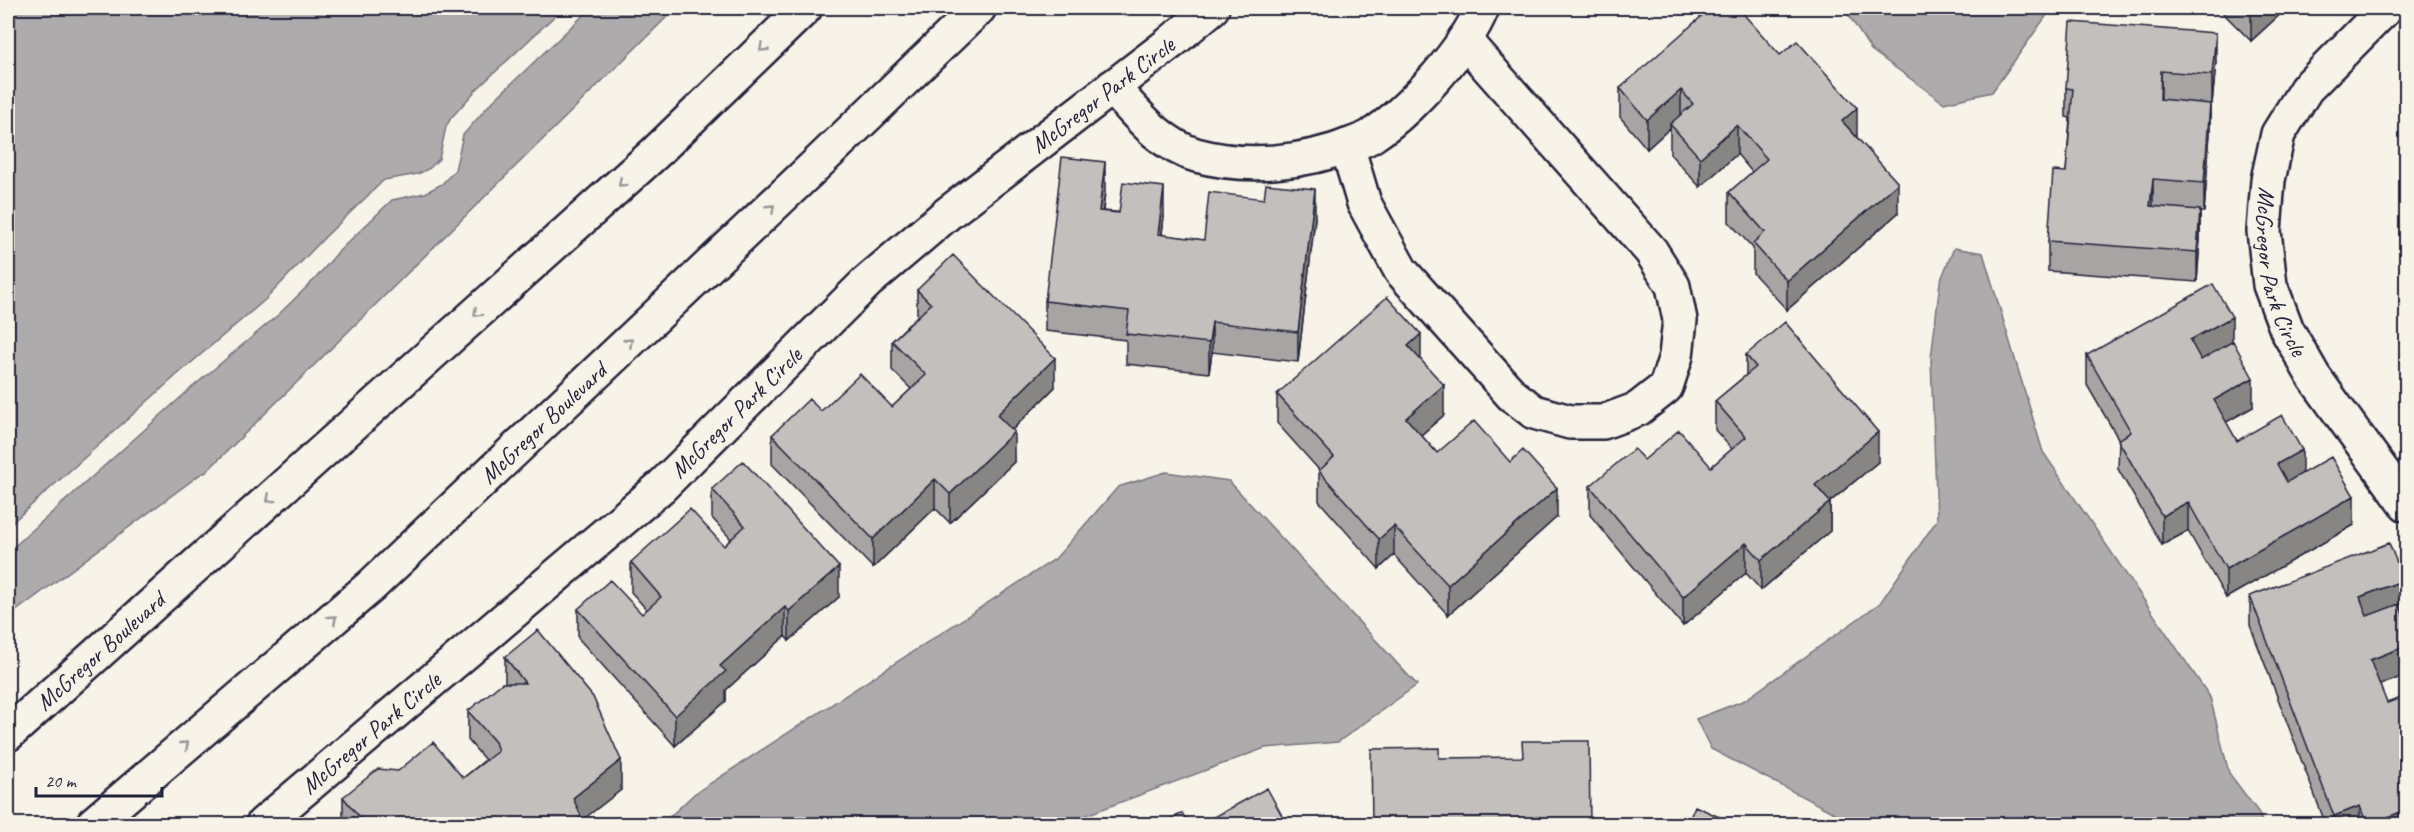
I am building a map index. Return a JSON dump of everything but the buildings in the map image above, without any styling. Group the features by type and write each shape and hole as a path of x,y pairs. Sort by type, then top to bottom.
{"street":[{"name":"McGregor Boulevard","path":"8,734 654,154 805,8"},
{"name":"McGregor Boulevard","path":"93,825 371,586 805,176 979,8"},
{"name":"McGregor Park Circle","path":"263,825 661,487 867,282 947,214 1212,8"},
{"path":"1112,87 1155,133 1195,154 1229,160 1279,163 1333,152 1372,136 1415,101 1450,61 1476,24 1482,8"},
{"name":"McGregor Park Circle","path":"2386,8 2306,89 2278,134 2268,180 2264,231 2270,285 2287,330 2314,377 2406,504"},
{"path":"1347,146 1364,203 1401,271 1512,395 1534,412 1570,422 1603,422 1638,409 1666,387 1676,356 1680,320 1673,286 1651,251 1464,40"}],"shaded area":[{"path":"8,8 563,8 476,90 451,118 446,127 439,159 430,168 418,174 384,180 266,299 178,374 8,526"},
{"path":"591,8 676,8 205,473 8,617 8,552 189,390 278,315 392,200 425,193 442,184 455,170 463,135 489,105"},
{"path":"1844,8 2052,8 1992,92 1944,103 1871,50"},
{"path":"1954,248 1983,253 2043,452 2210,697 2229,773 2259,813 2263,824 1855,824 1711,749 1696,719 1745,700 1880,603 1937,520 1931,359 1940,282"},
{"path":"1166,472 1229,481 1417,685 1338,742 1265,748 1081,817 1076,824 662,824 694,794 1055,559 1118,487"}]}
